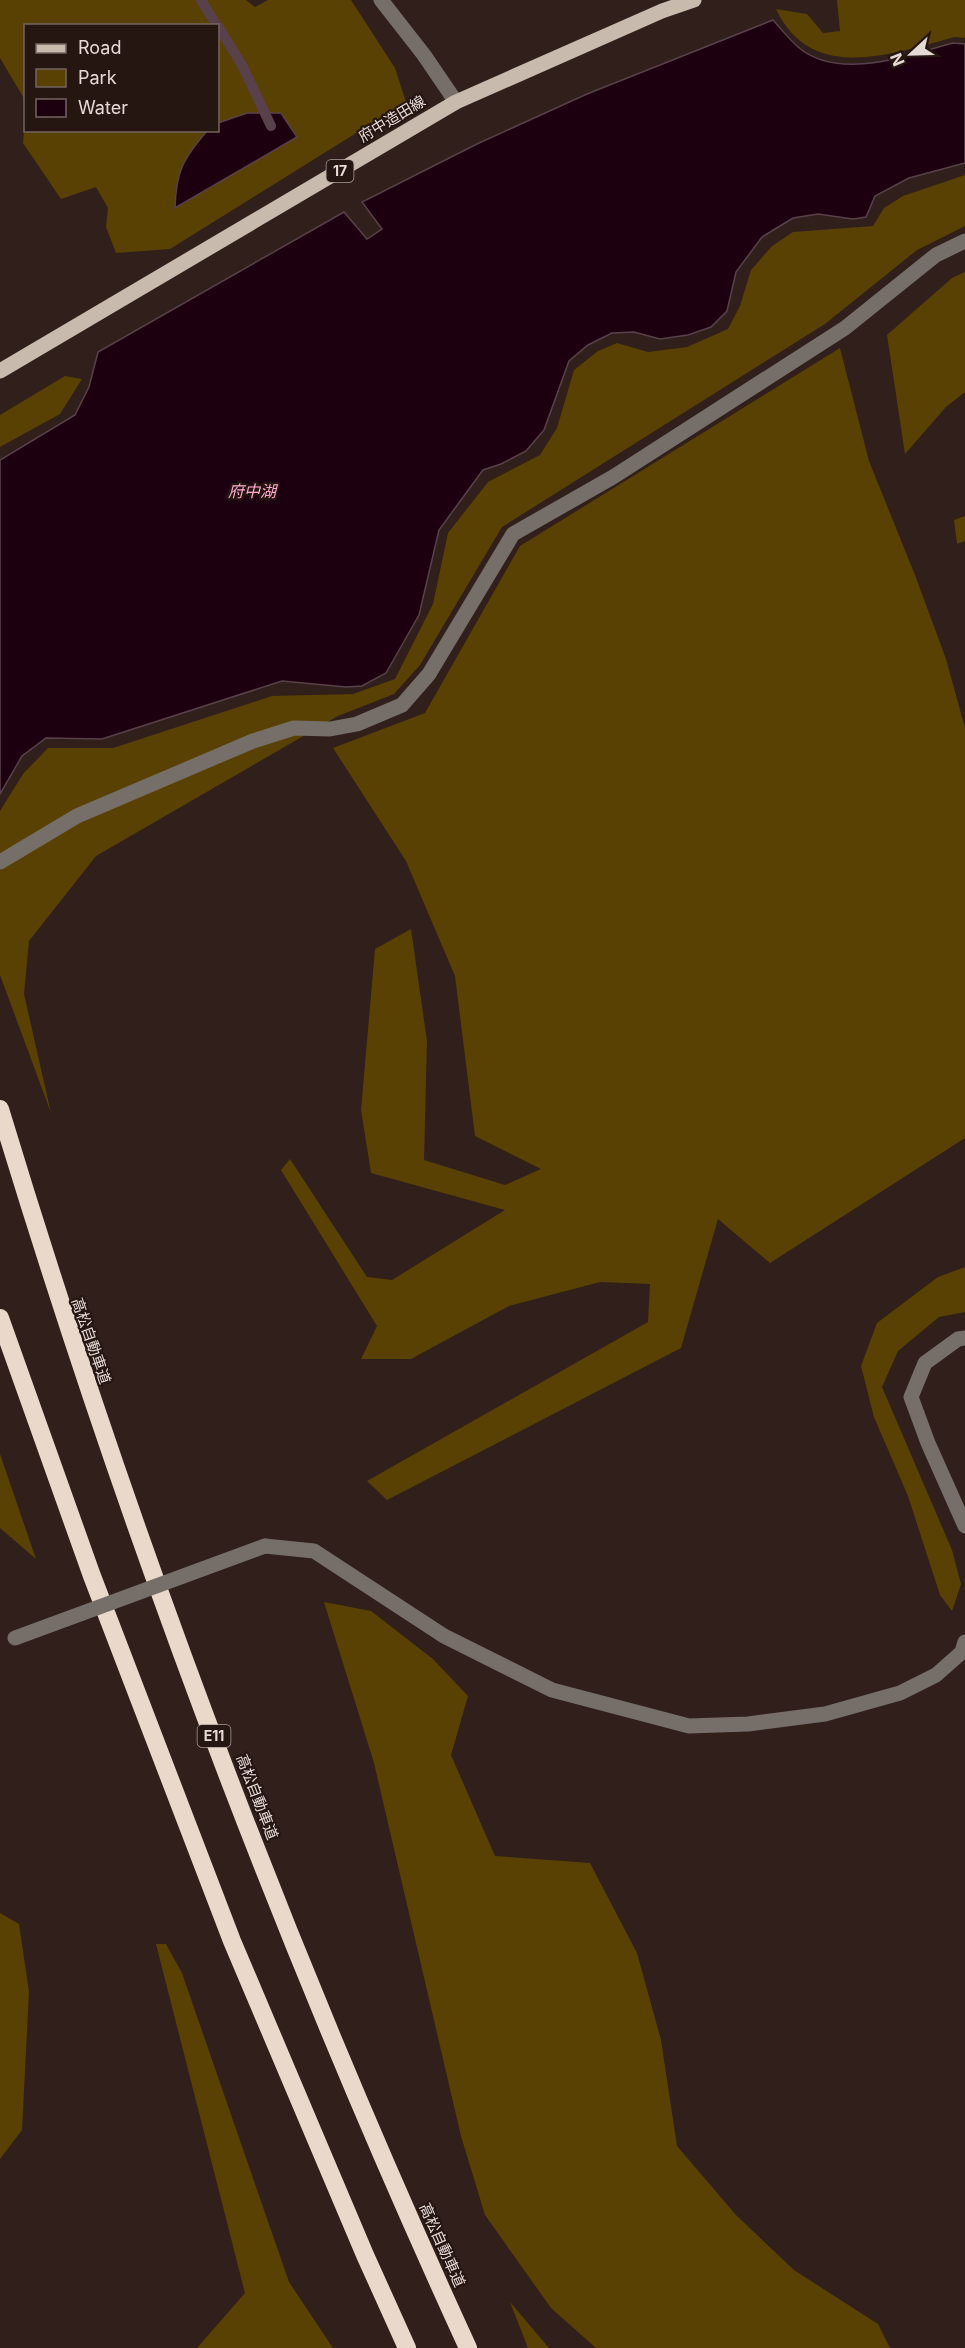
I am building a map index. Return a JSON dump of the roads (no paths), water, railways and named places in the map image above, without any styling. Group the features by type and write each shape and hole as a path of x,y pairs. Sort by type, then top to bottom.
{"highway":[{"name":"高松自動車道","path":"0,1109 54,1287 151,1570 284,1918 423,2250 468,2348"},
{"path":"0,1318 92,1576 232,1941 364,2255 407,2348"}],"main road":[{"name":"府中造田線","path":"0,371 456,102 662,11 694,0"}],"street":[{"path":"381,0 424,55 456,102"},
{"path":"0,862 77,816 253,741 294,728 330,729 357,724 402,705 429,674 513,534 613,477 845,328 936,255 965,241"},
{"path":"965,1338 958,1339 924,1363 910,1397 965,1526"},
{"path":"15,1638 265,1546 314,1551 444,1636 552,1690 689,1726 748,1724 825,1714 900,1693 936,1675 962,1652 965,1642"}],"water":[{"name":"府中湖","path":"773,20 798,47 815,57 833,63 874,63 953,43 965,44 965,163 909,178 875,196 866,217 853,219 818,214 793,218 762,237 736,272 727,311 711,327 688,335 660,339 634,332 612,333 588,345 569,361 544,430 526,451 483,470 439,530 419,615 386,673 362,686 346,687 282,681 102,739 46,738 22,756 0,794 0,460 75,415 89,387 98,352 344,212 367,239 382,229 362,202 477,144 587,94"},
{"path":"247,113 281,113 297,137 175,208 177,184 182,166 206,132 219,132 219,123"}],"waterway":[{"path":"201,0 216,24"},
{"path":"219,28 242,65 271,126"}]}
